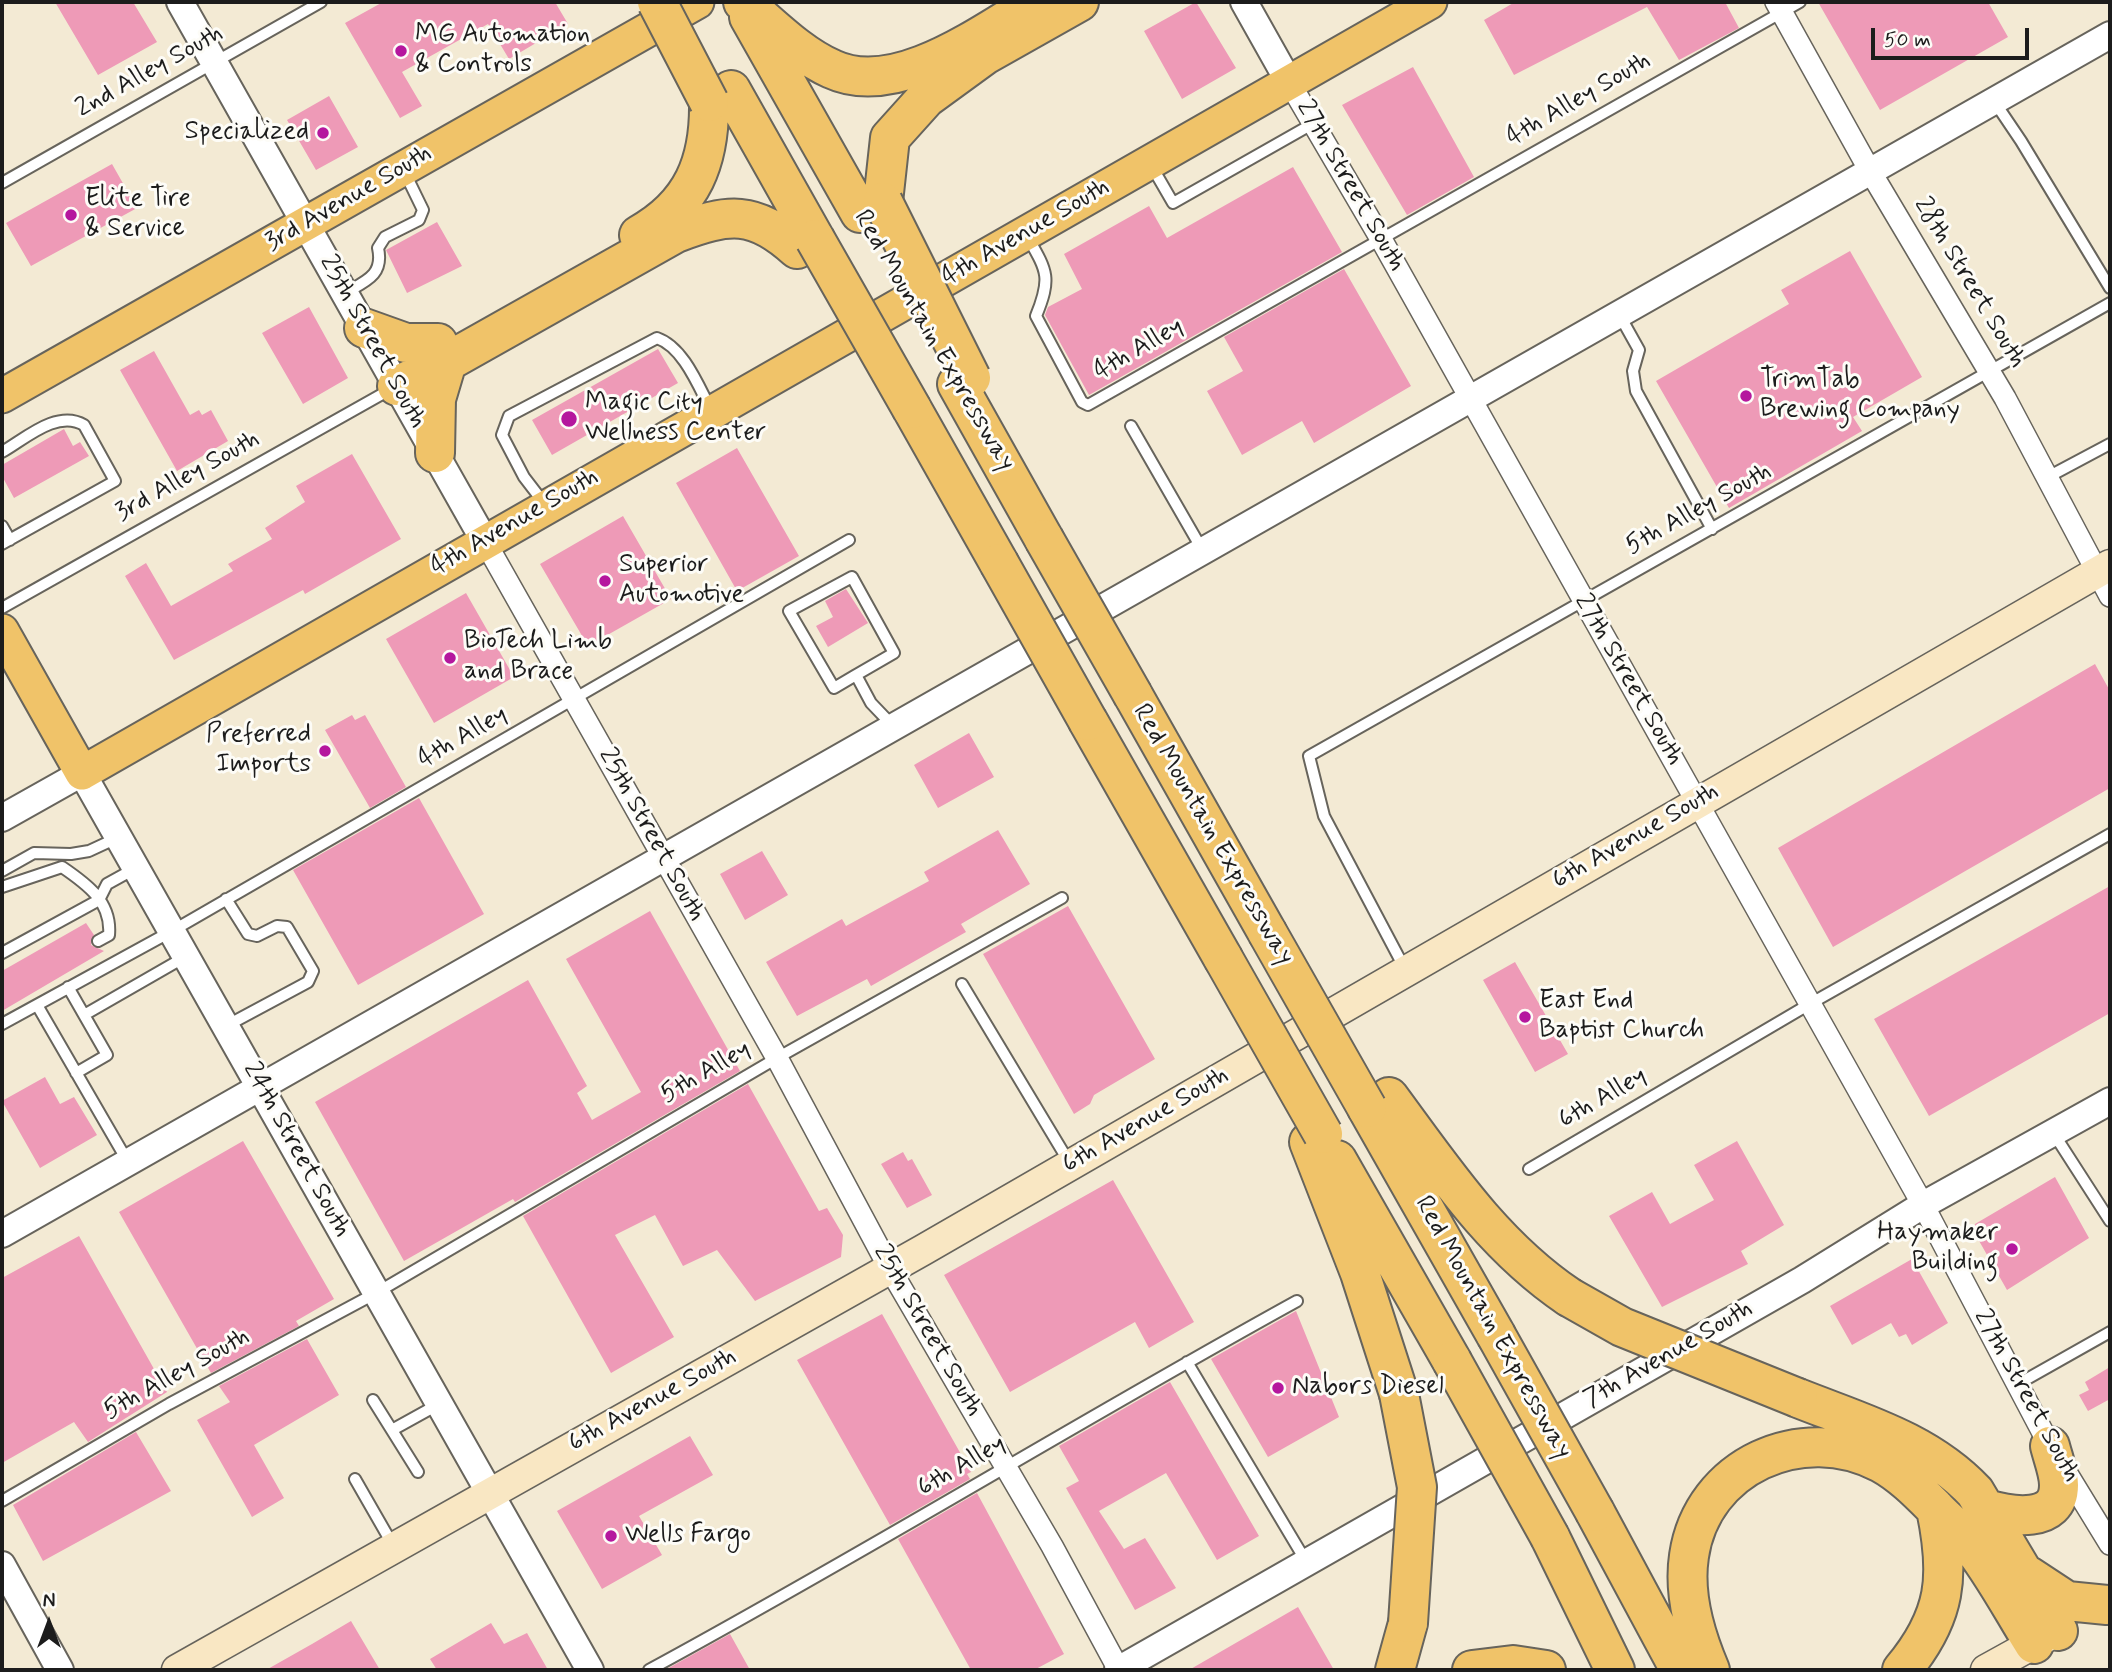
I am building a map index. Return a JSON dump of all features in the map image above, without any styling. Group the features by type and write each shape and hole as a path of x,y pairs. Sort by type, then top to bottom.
{"highway":[{"path":"364,328 443,353 647,230 679,203 699,175 720,96 657,2"},
{"name":"Red Mountain Expressway","path":"680,2 720,96 806,244 865,327 912,409 1175,874 1180,910 1217,962 1316,1138 1452,1361 1550,1537 1615,1670"},
{"path":"741,2 790,59 861,77 887,76 920,66 1037,2"},
{"path":"871,208 890,138 926,98 985,55 1079,2"},
{"name":"Red Mountain Expressway","path":"790,59 964,381 1011,480 1044,539 1300,990 1378,1102 1496,1335 1680,1670"},
{"path":"393,378 676,233 715,218 758,220 806,244"},
{"path":"435,453 436,399 443,353"},
{"path":"1378,1102 1477,1216 1527,1266 1569,1297 1622,1327 1931,1454 1960,1476 1986,1509 2024,1572 2046,1637"},
{"path":"1316,1138 1399,1394 1418,1487 1408,1623 1395,1670"},
{"path":"1710,1670 1692,1616 1689,1557 1702,1516 1716,1494 1749,1462 1793,1447 1815,1446 1851,1451 1892,1469 1916,1488 1969,1542 2046,1637"},
{"path":"1986,1509 2027,1517 2048,1507 2059,1485 2050,1446"},
{"path":"1902,1670 1927,1639 1938,1614 1943,1591 1942,1540 1936,1509"},
{"path":"2024,1572 2067,1601 2108,1604"},
{"path":"1472,1670 1513,1665 1546,1670"}],"main road":[{"name":"3rd Avenue South","path":"2,396 697,2"},
{"name":"4th Avenue South","path":"82,773 484,540 1430,2"},
{"name":"6th Avenue South","path":"177,1670 890,1269 1698,802 2106,578"},
{"name":"24th Street South","path":"2,631 82,773"},
{"path":"1986,1670 2046,1637"}],"street":[{"name":"25th Street South","path":"180,2 777,1058 890,1269 1119,1670"},
{"name":"27th Street South","path":"1244,2 1381,239 1581,600 1698,802 1808,1005 1923,1205 2050,1446 2110,1544"},
{"name":"28th Street South","path":"1786,5 1870,172 1989,372 2046,478 2106,578"},
{"path":"2,1234 2110,35"},
{"name":"4th Avenue South","path":"2,818 82,773"},
{"name":"24th Street South","path":"82,773 590,1670"},
{"name":"7th Avenue South","path":"1119,1670 1802,1280 1923,1205 2110,1101"},
{"path":"2,1565 61,1670"},
{"path":"2046,1637 2108,1604"}],"lane":[{"name":"2nd Alley South","path":"2,183 321,2"},
{"name":"4th Alley South","path":"1381,239 1786,5"},
{"path":"1994,101 2110,288"},
{"path":"1149,162 1173,203 1314,123"},
{"path":"344,293 377,274 381,262 378,248 385,237 419,220 423,210 402,169"},
{"name":"4th Alley","path":"1026,233 1046,270 1044,295 1036,316 1053,353 1082,402 1088,405 1381,239"},
{"name":"5th Alley South","path":"1406,971 1324,816 1309,756 2110,303"},
{"path":"1619,314 1640,350 1633,371 1636,391 1712,528"},
{"path":"546,505 524,477 502,435 509,416 657,338 669,344 680,357 712,412"},
{"name":"3rd Alley South","path":"2,608 393,378"},
{"path":"2,452 57,421 76,421 84,425 115,481 6,542 2,526"},
{"path":"1131,426 1203,551"},
{"path":"2046,478 2110,444"},
{"name":"4th Alley","path":"172,931 849,540"},
{"path":"852,577 894,653 856,675 834,688 789,611 852,577"},
{"path":"856,675 871,703 894,727"},
{"name":"6th Alley","path":"1530,1169 1808,1005 2110,834"},
{"path":"2,871 34,853 71,854 89,850 118,837"},
{"path":"2,887 62,867 86,883 111,917 109,936 98,941"},
{"path":"2,953 99,900 107,884 136,868"},
{"name":"5th Alley","path":"376,1293 777,1058 1062,898"},
{"path":"226,899 248,934 257,936 277,926 287,927 313,971 308,982 226,1026"},
{"path":"2,1024 172,931"},
{"path":"85,1015 186,957"},
{"path":"962,984 1070,1165"},
{"path":"68,987 107,1055 76,1073"},
{"path":"37,1005 128,1162"},
{"path":"2054,1133 2110,1221"},
{"name":"5th Alley South","path":"2,1501 169,1404 376,1293"},
{"name":"6th Alley","path":"649,1670 1297,1301"},
{"path":"2018,1384 2110,1332"},
{"path":"1187,1362 1307,1563"},
{"path":"373,1400 418,1472"},
{"path":"392,1430 439,1404"},
{"path":"355,1479 394,1547"}],"building":[{"path":"55,2 133,2 157,42 98,75"},
{"name":"MG Automation & Controls","path":"383,2 555,2 568,24 509,59 488,24 402,72 422,106 400,118 345,23"},
{"path":"1196,2 1236,68 1182,99 1144,31"},
{"path":"1515,2 1725,2 1739,28 1679,60 1647,7 1514,75 1484,20"},
{"path":"1818,2 1988,2 2008,37 1880,110"},
{"path":"1413,67 1474,177 1407,215 1342,105"},
{"name":"Specialized","path":"329,96 358,147 316,170 287,120"},
{"name":"Elite Tire & Service","path":"112,164 137,208 31,266 6,223"},
{"path":"1293,167 1342,252 1089,395 1045,315 1048,307 1082,289 1064,254 1149,206 1167,238"},
{"path":"437,222 462,266 407,293 386,250"},
{"path":"1850,251 1922,377 1853,417 1862,431 1729,508 1656,381 1789,304 1781,290"},
{"path":"1344,269 1411,386 1314,443 1302,421 1242,455 1207,391 1243,371 1224,337"},
{"path":"309,307 348,378 303,404 262,333"},
{"path":"658,349 678,383 552,455 532,420"},
{"path":"154,351 190,415 199,410 202,415 211,410 228,441 177,471 120,370"},
{"path":"64,429 73,446 80,442 89,456 14,498 2,476 2,465"},
{"path":"737,448 799,556 737,591 676,483"},
{"path":"352,454 401,539 305,594 303,590 174,660 125,576 146,563 171,606 233,571 228,564 272,539 265,528 305,502 296,486"},
{"name":"Superior Automotive","path":"623,516 671,599 588,646 540,564"},
{"path":"846,589 868,623 828,647 816,626 833,617 825,601"},
{"name":"BioTech Limb and Brace","path":"466,593 514,677 434,723 386,639"},
{"path":"2095,664 2110,691 2110,788 1833,947 1778,848"},
{"path":"352,715 355,720 365,715 406,787 370,808 325,730"},
{"path":"969,733 994,777 938,808 914,765"},
{"path":"419,798 484,914 358,985 293,870"},
{"path":"998,830 1030,884 961,924 966,932 871,986 867,979 797,1016 766,962 842,919 846,926 929,881 924,872"},
{"path":"762,851 788,895 745,920 720,874"},
{"path":"2110,886 2110,1013 1929,1116 1874,1019"},
{"path":"1068,906 1155,1059 1094,1095 1090,1104 1074,1114 983,954"},
{"path":"650,911 740,1071 515,1202 513,1199 404,1261 315,1102 528,980 587,1086 577,1093 592,1120 641,1092 566,959"},
{"path":"86,923 94,935 91,945 104,951 2,1011 2,971"},
{"name":"East End Baptist Church","path":"1515,962 1568,1054 1535,1072 1483,980"},
{"path":"45,1077 60,1104 74,1097 97,1135 40,1168 2,1101"},
{"path":"748,1084 819,1211 827,1208 843,1235 841,1257 755,1301 717,1250 683,1266 655,1215 615,1235 674,1337 611,1373 523,1216"},
{"path":"243,1141 334,1299 296,1321 299,1326 211,1373 119,1212"},
{"path":"1737,1141 1784,1225 1741,1251 1748,1264 1662,1307 1609,1216 1652,1192 1670,1224 1714,1200 1694,1165"},
{"path":"903,1152 908,1161 912,1159 932,1195 907,1208 881,1164"},
{"path":"2055,1177 2089,1238 2007,1290 1974,1232 1975,1224"},
{"path":"1113,1180 1194,1322 1149,1348 1135,1322 1010,1392 944,1275"},
{"path":"79,1236 167,1392 88,1442 74,1422 2,1463 2,1278"},
{"path":"1912,1259 1948,1323 1912,1345 1906,1334 1899,1337 1891,1323 1852,1345 1830,1306"},
{"name":"Nabors Diesel","path":"1296,1311 1339,1417 1268,1457 1211,1359"},
{"path":"882,1314 971,1472 967,1474 970,1479 890,1525 797,1360"},
{"path":"307,1339 339,1395 254,1445 284,1498 252,1517 197,1420 230,1402 219,1386"},
{"path":"2110,1367 2110,1399 2088,1411 2079,1395 2089,1390 2085,1382"},
{"path":"1170,1382 1259,1536 1217,1560 1166,1473 1099,1511 1124,1549 1145,1538 1176,1588 1135,1610 1066,1488 1079,1481 1059,1446"},
{"path":"136,1432 171,1491 43,1561 13,1505"},
{"name":"Wells Fargo","path":"690,1436 713,1475 639,1516 662,1555 602,1589 557,1511"},
{"path":"977,1493 1064,1654 1034,1670 971,1670 898,1539"},
{"path":"1298,1607 1334,1670 1189,1670"},
{"path":"351,1621 380,1670 266,1670 312,1644"},
{"path":"491,1623 504,1644 527,1633 548,1670 437,1670 430,1659"},
{"path":"730,1634 750,1670 665,1670"}],"place":[{"name":"MG Automation & Controls","path":"401,51"},
{"name":"Specialized","path":"323,133"},
{"name":"Elite Tire & Service","path":"71,215"},
{"name":"TrimTab Brewing Company","path":"1746,396"},
{"name":"Magic City Wellness Center","path":"569,419"},
{"name":"Superior Automotive","path":"605,581"},
{"name":"BioTech Limb and Brace","path":"450,658"},
{"name":"Preferred Imports","path":"325,751"},
{"name":"East End Baptist Church","path":"1525,1017"},
{"name":"Haymaker Building","path":"2012,1249"},
{"name":"Nabors Diesel","path":"1278,1388"},
{"name":"Wells Fargo","path":"611,1536"}]}
